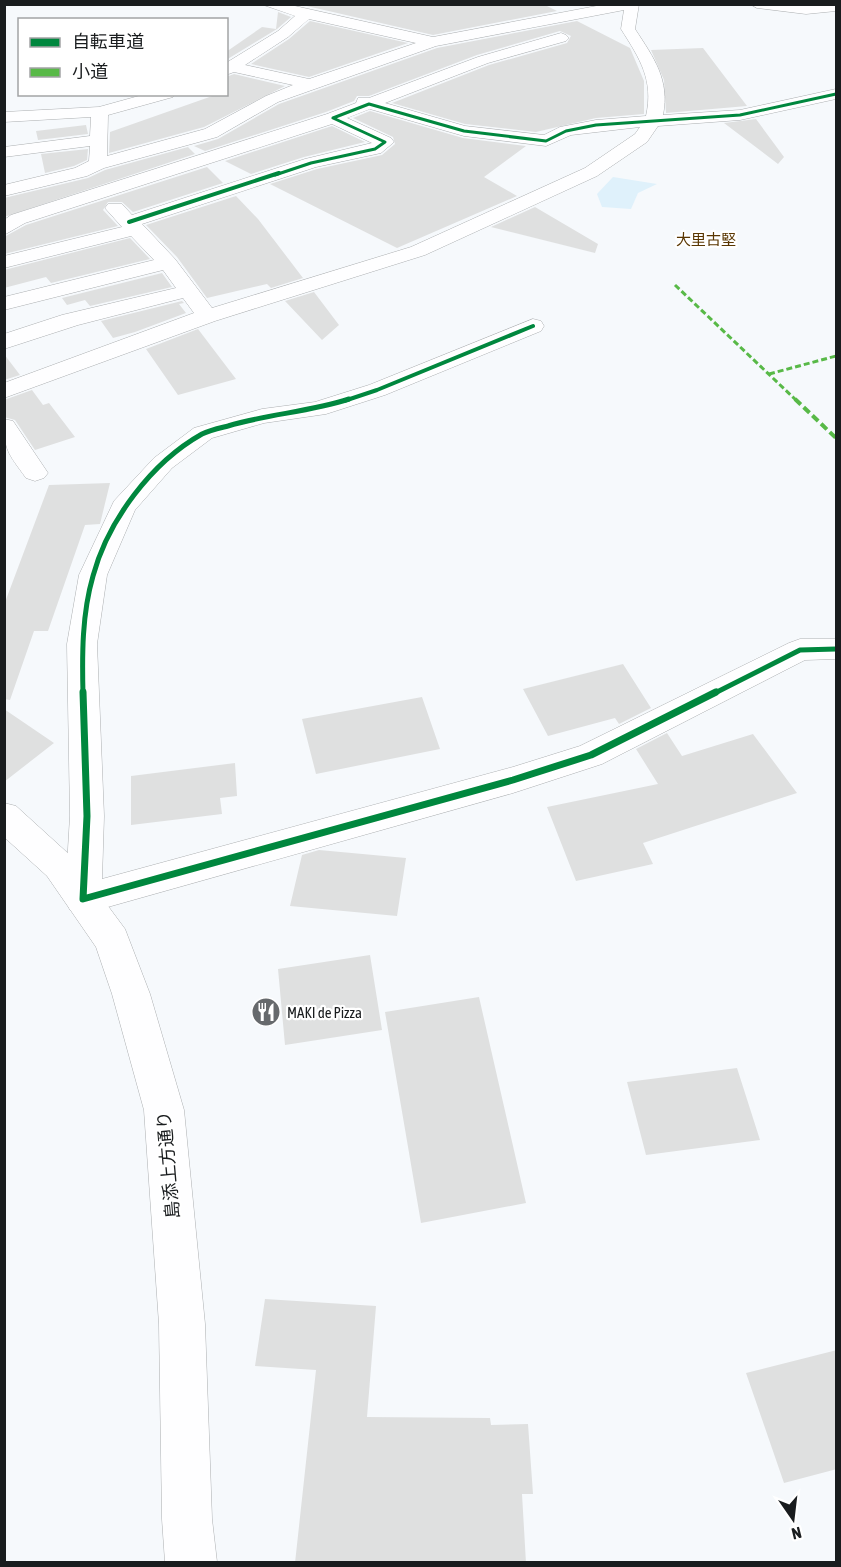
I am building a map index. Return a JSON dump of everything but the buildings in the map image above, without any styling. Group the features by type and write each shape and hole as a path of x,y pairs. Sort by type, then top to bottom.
{"street":[{"path":"268,4 433,42 483,60"},
{"path":"4,191 211,133 272,99 433,42 632,4 628,29 649,61 659,96 654,120 641,138 591,172 418,251 207,316 4,391"},
{"path":"757,4 806,10 837,7"},
{"path":"231,68 283,34 306,14"},
{"path":"608,32 628,29"},
{"path":"4,228 18,219 333,118 483,60 557,39 577,36"},
{"path":"231,68 310,84 369,104 464,131 546,141 566,131 654,120 740,115 837,94"},
{"path":"4,117 100,112 160,96"},
{"path":"100,112 99,141 90,168 101,193 168,263 207,316"},
{"path":"4,262 132,226 311,163 375,148 385,142 333,118"},
{"path":"4,153 99,141"},
{"path":"4,304 168,263"},
{"path":"4,342 70,320 188,291"},
{"path":"533,326 377,390 328,406 262,416 203,433 163,463 123,507 93,575 82,644 87,816 83,899 513,780 591,755 800,650 837,649"},
{"path":"4,426 35,473"},
{"name":"島添上方通り","path":"4,816 59,866 112,940 164,1110 182,1324 187,1519 191,1563"}],"shaded area":[{"path":"613,177 657,184 638,193 631,209 602,207 597,194"}],"marked path":[{"path":"675,285 836,438"},
{"path":"769,374 836,356"}],"cycle path":[{"path":"129,222 311,163 375,149 385,142 333,118 369,104 464,131 546,141 566,131 596,125 740,115 836,94"},
{"path":"533,326 377,390 318,409 262,416 203,433 163,463 123,507 93,575 82,644 87,816 83,899 513,780 591,755 800,650 836,649"}],"place":[{"name":"MAKI de Pizza","path":"266,1012"}],"district":[{"name":"大里古堅","path":"706,239"}]}
